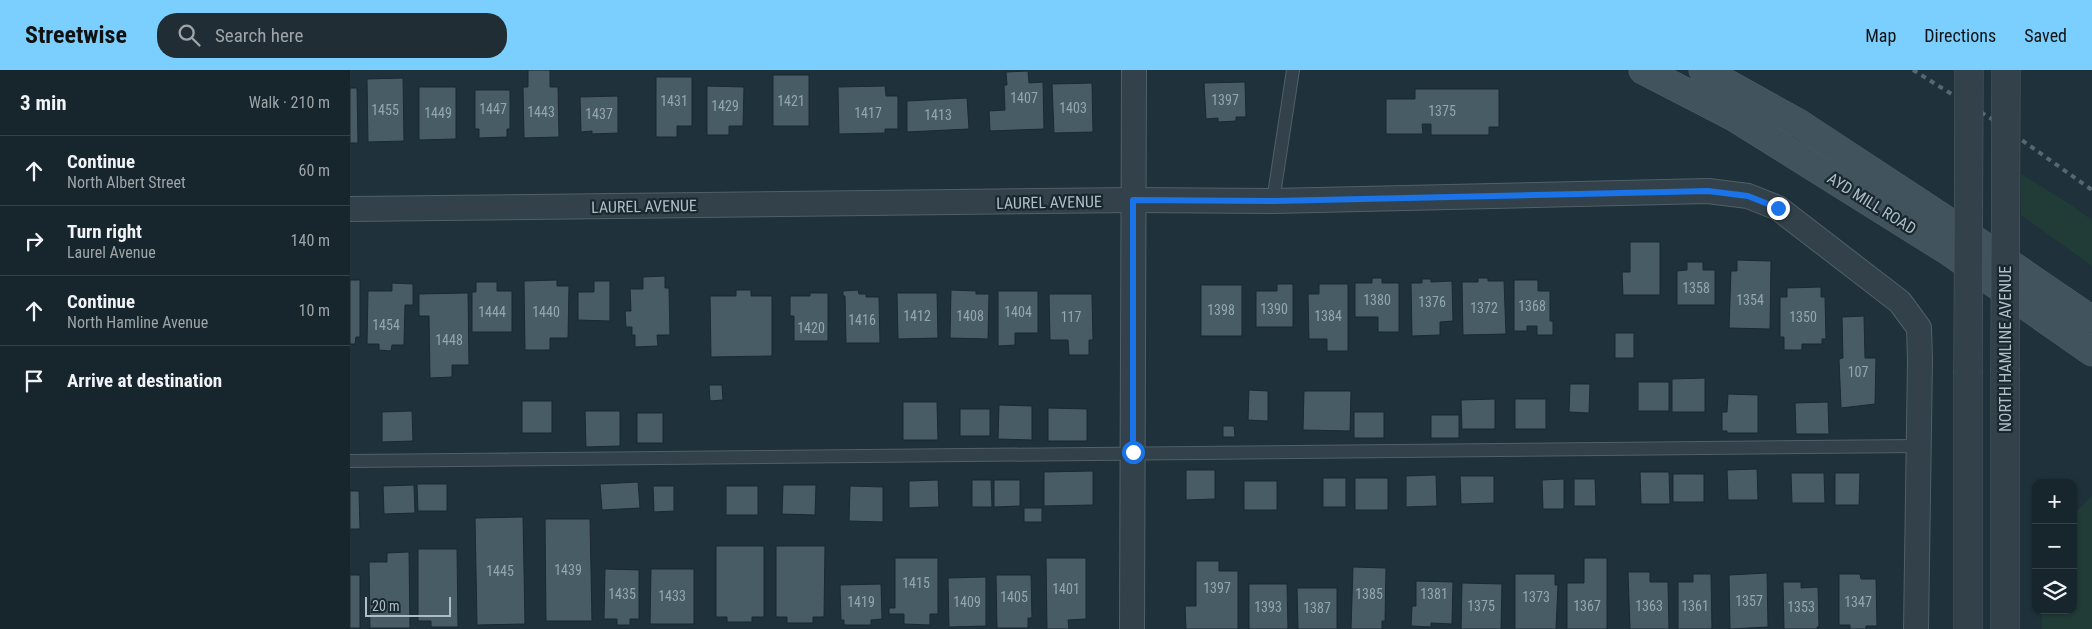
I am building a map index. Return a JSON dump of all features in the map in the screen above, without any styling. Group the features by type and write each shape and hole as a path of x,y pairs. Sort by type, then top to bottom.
{"main road":[{"name":"AYD MILL ROAD","path":"1643,70 1732,116 1948,251 2092,352"},
{"name":"AYD MILL ROAD","path":"1703,70 1800,124 1940,216 2092,320"}],"street":[{"path":"1132,629 1134,70"},
{"path":"1968,629 1969,70"},
{"name":"NORTH HAMLINE AVENUE","path":"2005,629 2006,70"},
{"name":"LAUREL AVENUE","path":"350,209 1133,200 1274,201 1708,191 1748,196 1778,208 1900,302 1919,328 1918,446"},
{"path":"1916,629 1918,446"}],"lane":[{"path":"1274,201 1293,70"},
{"path":"350,461 1133,452 1918,446"}],"green space":[{"path":"2021,174 2092,220 2092,266 2021,215"},
{"path":"2092,496 2092,629 2042,629 2042,614 2077,614 2077,511"}],"building":[{"path":"528,70 550,70 550,87 558,87 559,137 524,138 523,87 528,87"},
{"path":"1028,71 1029,83 1043,82 1044,129 990,131 989,111 1005,110 1004,85 1007,85 1006,72"},
{"path":"773,75 809,75 809,126 773,126"},
{"path":"656,77 692,77 692,126 677,126 677,137 656,137"},
{"path":"403,78 404,141 368,142 367,79"},
{"path":"1245,82 1246,117 1236,117 1236,121 1218,122 1218,118 1206,119 1204,83"},
{"path":"1092,83 1093,132 1054,133 1052,84"},
{"path":"707,86 744,87 743,126 729,126 729,135 707,135"},
{"path":"885,86 886,96 898,96 898,129 885,129 885,133 839,134 838,87"},
{"path":"419,87 456,87 456,139 419,140"},
{"path":"350,88 357,88 358,143 350,143"},
{"path":"1415,89 1499,89 1499,127 1489,127 1489,135 1431,135 1431,124 1422,124 1423,134 1386,134 1386,99 1415,99"},
{"path":"475,90 510,90 510,129 507,129 507,137 479,138 479,129 475,129"},
{"path":"618,96 618,133 592,134 592,131 581,132 580,97"},
{"path":"967,98 969,129 907,132 907,101"},
{"path":"1630,242 1660,242 1660,295 1623,295 1622,272 1630,272"},
{"path":"1737,260 1771,261 1770,329 1729,328 1731,271 1737,271"},
{"path":"1687,262 1703,262 1703,270 1715,270 1715,305 1677,305 1677,271 1687,270"},
{"path":"665,276 665,288 669,288 670,335 657,335 658,346 635,347 635,335 632,335 632,327 626,327 625,311 631,311 630,289 643,289 643,277"},
{"path":"1372,278 1382,278 1382,283 1399,283 1399,332 1378,332 1378,317 1355,317 1355,283 1372,283"},
{"path":"1478,278 1488,278 1488,281 1504,281 1506,334 1463,335 1462,282 1478,282"},
{"path":"1422,279 1431,279 1431,282 1452,281 1453,321 1440,322 1440,335 1412,336 1411,283 1422,283"},
{"path":"350,280 360,280 360,337 356,337 355,344 350,344"},
{"path":"557,280 557,286 569,286 568,338 550,338 550,350 525,350 524,281"},
{"path":"1514,280 1538,280 1538,291 1550,291 1550,321 1553,321 1553,335 1537,335 1537,326 1527,326 1527,331 1514,331"},
{"path":"594,281 610,281 610,321 578,320 578,292 594,292"},
{"path":"476,282 497,282 497,291 512,291 512,332 472,332 472,292 476,292"},
{"path":"392,283 413,284 413,305 405,305 404,345 392,345 391,351 379,350 379,344 367,344 368,291 392,291"},
{"path":"1277,284 1293,284 1293,327 1256,327 1256,291 1277,291"},
{"path":"1319,284 1348,284 1348,351 1327,351 1327,339 1309,339 1308,294 1319,294"},
{"path":"1201,285 1242,285 1242,336 1201,336"},
{"path":"1821,287 1821,297 1825,297 1826,339 1822,339 1822,344 1802,344 1802,350 1784,350 1784,337 1780,337 1780,297 1787,297 1787,288"},
{"path":"736,290 751,290 751,296 772,296 772,356 711,357 710,296 736,296"},
{"path":"858,290 859,294 866,294 866,297 879,297 880,343 846,343 845,296 843,296 843,291"},
{"path":"951,290 976,291 976,294 989,294 988,339 950,338"},
{"path":"998,291 1038,291 1038,333 1015,333 1015,345 998,346"},
{"path":"468,293 469,365 452,365 452,377 430,378 429,316 419,316 419,294"},
{"path":"810,293 828,293 828,341 794,341 794,316 790,316 790,296 810,296"},
{"path":"897,293 937,293 938,338 898,339"},
{"path":"1049,294 1092,294 1093,340 1089,340 1089,355 1069,355 1068,340 1050,340"},
{"path":"1864,316 1865,358 1876,358 1875,404 1841,408 1839,359 1843,358 1842,317"},
{"path":"1615,333 1634,333 1634,358 1615,358"},
{"path":"1705,378 1705,412 1672,412 1672,379"},
{"path":"1638,382 1669,382 1669,411 1638,411"},
{"path":"1570,384 1590,384 1589,413 1569,412"},
{"path":"709,385 722,385 723,400 710,401"},
{"path":"1249,390 1268,391 1268,421 1248,420"},
{"path":"1304,391 1351,391 1350,431 1303,430"},
{"path":"1728,394 1758,395 1758,433 1727,433 1727,431 1722,431 1722,412 1727,412"},
{"path":"1495,399 1495,429 1462,429 1461,400"},
{"path":"1515,399 1546,399 1546,429 1515,429"},
{"path":"522,401 552,401 552,433 522,433"},
{"path":"903,402 937,402 938,440 903,440"},
{"path":"1828,402 1829,434 1796,434 1795,403"},
{"path":"999,405 1032,406 1032,440 998,439"},
{"path":"1048,408 1087,409 1087,441 1048,441"},
{"path":"960,409 990,409 990,436 960,436"},
{"path":"412,411 413,441 382,442 382,412"},
{"path":"585,411 620,411 620,446 586,447"},
{"path":"1354,412 1384,412 1384,438 1354,438"},
{"path":"637,413 663,413 663,443 637,443"},
{"path":"1431,415 1459,415 1459,438 1431,438"},
{"path":"1223,426 1234,426 1235,437 1223,437"},
{"path":"1757,469 1758,500 1728,500 1727,470"},
{"path":"1186,470 1215,470 1215,499 1186,500"},
{"path":"1093,471 1093,505 1044,506 1044,472"},
{"path":"1640,472 1669,472 1670,504 1641,504"},
{"path":"1791,473 1824,473 1825,503 1792,503"},
{"path":"1835,473 1860,473 1859,505 1835,505"},
{"path":"1673,474 1704,474 1704,502 1673,502"},
{"path":"1436,475 1437,506 1406,507 1406,476"},
{"path":"1460,476 1494,476 1494,503 1461,504"},
{"path":"1323,478 1346,478 1346,507 1323,507"},
{"path":"1355,478 1388,478 1388,510 1355,510"},
{"path":"1564,479 1564,509 1543,509 1542,480"},
{"path":"1574,479 1595,479 1596,506 1574,506"},
{"path":"938,480 939,507 909,508 909,481"},
{"path":"972,480 991,480 992,507 972,507"},
{"path":"994,480 1020,480 1020,506 994,507"},
{"path":"1244,481 1277,481 1277,510 1244,510"},
{"path":"638,482 640,508 602,510 600,484"},
{"path":"417,484 447,484 447,511 418,511"},
{"path":"414,485 415,513 384,514 383,486"},
{"path":"783,485 816,485 815,515 782,514"},
{"path":"653,486 674,486 674,511 654,512"},
{"path":"726,486 758,486 758,515 726,515"},
{"path":"850,486 883,487 883,522 849,521"},
{"path":"350,491 359,491 360,529 350,529"},
{"path":"1024,508 1042,508 1042,522 1024,522"},
{"path":"523,517 525,624 477,625 475,518"},
{"path":"545,519 590,519 592,621 546,621"},
{"path":"716,546 764,546 764,617 752,617 752,622 727,622 727,617 716,617"},
{"path":"776,546 825,546 824,617 813,617 813,623 787,623 787,617 776,617"},
{"path":"418,549 457,549 458,627 431,627 431,621 418,621"},
{"path":"409,552 410,628 370,628 369,562 387,562 387,553"},
{"path":"895,558 938,558 938,614 930,614 930,625 904,624 904,614 889,614 889,608 895,608"},
{"path":"1046,558 1086,558 1086,619 1068,620 1069,629 1047,629"},
{"path":"1584,558 1607,558 1607,629 1567,629 1567,583 1584,583"},
{"path":"1196,561 1219,561 1219,571 1238,571 1238,629 1186,629 1185,606 1196,606"},
{"path":"1353,567 1386,568 1385,621 1382,621 1382,629 1351,629"},
{"path":"605,569 639,570 639,619 630,619 630,625 617,625 617,619 604,619"},
{"path":"651,569 694,569 694,624 650,624"},
{"path":"1628,572 1650,572 1650,582 1668,582 1669,629 1630,629"},
{"path":"1767,573 1768,627 1730,629 1729,575"},
{"path":"1515,574 1555,574 1555,585 1558,585 1556,629 1515,629"},
{"path":"1693,574 1711,574 1712,629 1678,629 1678,582 1693,582"},
{"path":"1839,574 1860,574 1861,579 1876,579 1877,626 1866,626 1866,629 1850,629 1850,625 1839,625"},
{"path":"350,575 360,575 360,628 350,628"},
{"path":"996,575 1031,575 1032,618 1028,618 1028,628 997,628"},
{"path":"986,577 986,626 949,627 948,578"},
{"path":"1416,581 1453,582 1452,624 1431,623 1431,627 1411,626 1412,606 1416,606"},
{"path":"1783,582 1801,582 1801,588 1818,587 1819,627 1817,629 1784,629"},
{"path":"1462,583 1502,584 1501,629 1461,629"},
{"path":"881,584 882,619 871,620 871,625 844,625 844,620 841,620 840,585"},
{"path":"1249,584 1287,584 1288,629 1249,629"},
{"path":"1297,588 1337,588 1337,629 1298,629"}],"railway":[{"path":"1913,70 1995,121 2092,190"}],"route":[{"path":"1133,452 1133,200 1274,201 1708,191 1748,196 1778,208"}]}
